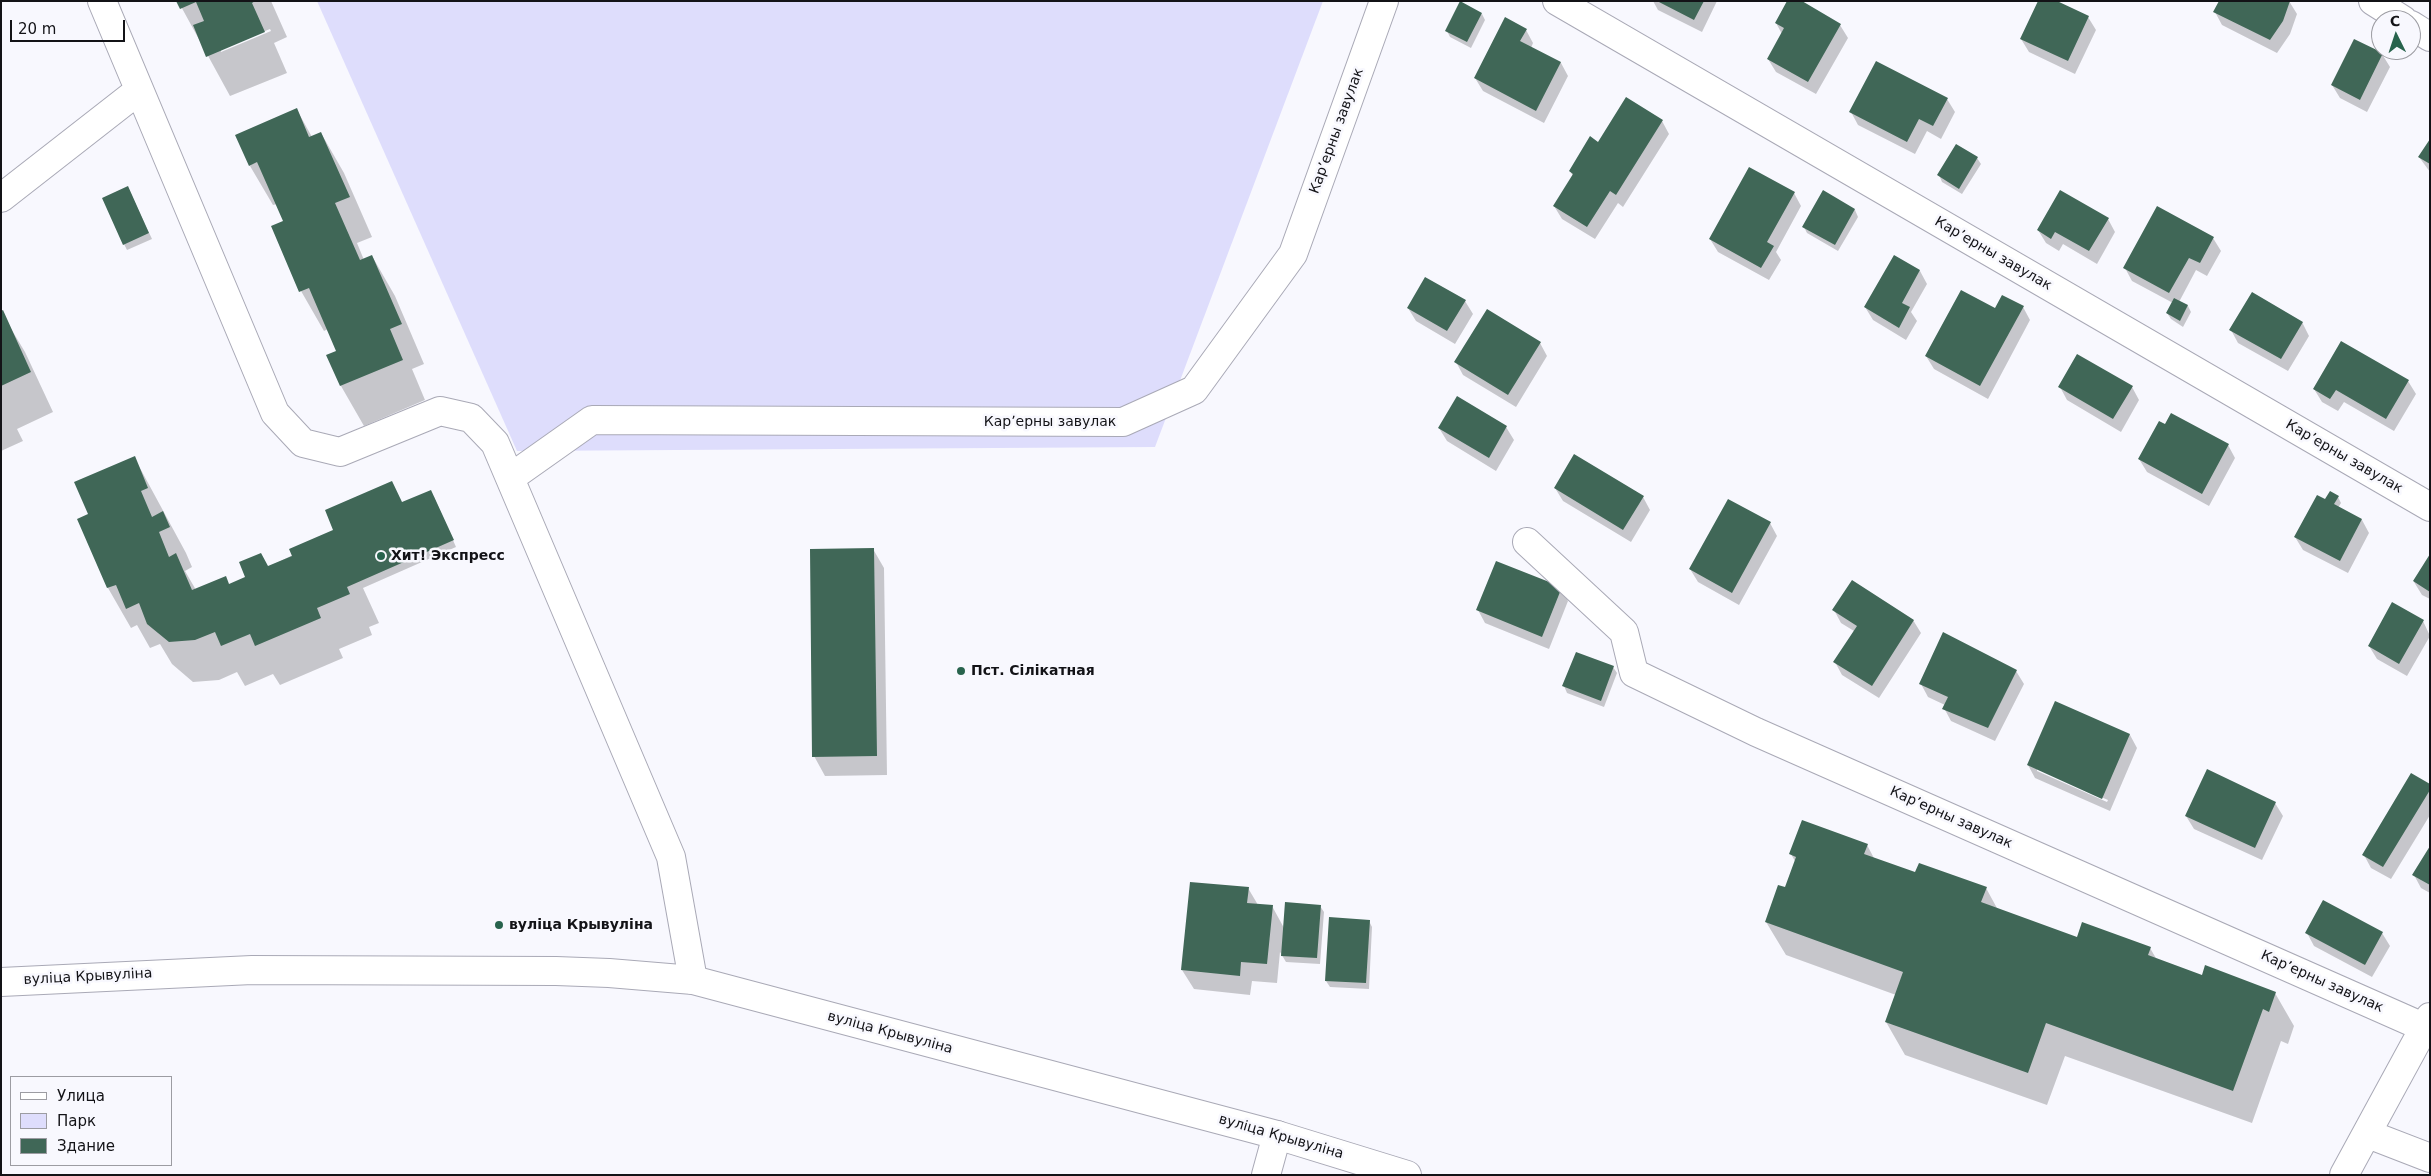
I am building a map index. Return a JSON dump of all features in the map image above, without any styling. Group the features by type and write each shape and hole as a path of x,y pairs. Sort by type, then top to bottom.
{"street":[{"path":"102,1 138,91 275,413 303,443 340,452 440,411 471,418 496,443 671,857 694,980"},
{"name":"Карʼерны завулак","path":"510,478 592,420 1123,422 1194,390 1293,254 1384,1"},
{"name":"Карʼерны завулак","path":"1557,1 2430,507"},
{"path":"2373,1 2387,10"},
{"path":"1,198 138,91"},
{"name":"Карʼерны завулак","path":"1527,542 1624,632 1634,673 1756,732 2428,1024"},
{"name":"вуліца Крывуліна","path":"1,982 252,970 556,971 694,980 1277,1135 1407,1175"},
{"path":"2344,1175 2428,1024"},
{"path":"2368,1134 2430,1158"},
{"path":"1266,1175 1277,1135"}],"green space":[{"path":"317,1 1323,1 1155,447 517,451"}],"building":[{"path":"176,1 255,1 252,3 265,32 206,57 193,25 204,21 196,2 180,9"},
{"path":"1460,1 1482,13 1467,42 1445,31"},
{"path":"1657,1 1704,1 1694,20"},
{"path":"1787,1 1802,1 1841,24 1808,82 1767,59 1784,28 1775,23"},
{"path":"2038,1 2057,1 2089,16 2068,61 2020,39"},
{"path":"2219,1 2290,1 2283,21 2270,40 2213,12"},
{"path":"1505,17 1527,29 1520,41 1561,62 1536,111 1474,78"},
{"path":"2354,39 2371,47 2371,60 2380,60 2360,100 2331,85"},
{"path":"1876,61 1948,98 1933,126 1919,119 1907,142 1849,112"},
{"path":"1626,97 1663,120 1616,195 1610,191 1587,227 1553,206 1573,174 1569,171 1590,136 1598,142"},
{"path":"297,108 309,137 321,132 350,197 335,203 360,260 372,255 402,324 390,329 403,360 340,386 326,355 336,351 309,288 299,292 271,226 283,221 257,162 249,166 235,135"},
{"path":"2430,139 2430,164 2418,157"},
{"path":"1956,144 1978,157 1959,189 1937,175"},
{"path":"1749,167 1795,192 1767,242 1774,246 1761,268 1709,239"},
{"path":"128,186 149,233 123,245 102,198"},
{"path":"1823,190 1855,209 1835,245 1802,227"},
{"path":"2060,190 2109,218 2089,251 2055,232 2051,239 2037,230"},
{"path":"2157,206 2214,237 2200,263 2189,258 2169,293 2123,268"},
{"path":"1894,255 1920,270 1902,303 1910,307 1899,328 1864,307"},
{"path":"1425,277 1466,300 1447,331 1407,308"},
{"path":"1961,290 1995,308 2002,295 2024,306 1980,386 1925,356"},
{"path":"2252,292 2303,322 2281,359 2229,330"},
{"path":"2174,298 2188,305 2180,321 2166,313"},
{"path":"1487,309 1541,342 1508,395 1454,362"},
{"path":"3,310 31,372 1,386 1,311"},
{"path":"2341,341 2409,380 2386,419 2336,390 2330,399 2313,389"},
{"path":"2077,354 2133,386 2113,419 2058,387"},
{"path":"1457,396 1507,426 1489,458 1438,428"},
{"path":"2171,413 2229,444 2202,494 2138,459 2159,421 2165,424"},
{"path":"1574,454 1644,496 1623,530 1554,488"},
{"path":"135,456 148,488 141,491 152,517 163,511 170,527 159,532 169,557 176,553 192,590 226,576 229,584 245,577 239,562 261,553 268,566 292,556 289,549 333,530 325,510 392,481 402,502 431,490 454,540 347,587 350,594 317,608 321,618 255,646 250,634 221,646 215,632 195,640 169,642 147,624 139,603 126,609 116,585 107,588 77,519 88,514 74,482"},
{"path":"2330,491 2339,496 2334,504 2362,519 2340,561 2294,537 2317,495 2325,499"},
{"path":"1728,499 1771,522 1732,593 1689,569"},
{"path":"874,548 877,756 812,757 810,549"},
{"path":"2430,554 2430,592 2413,581"},
{"path":"1496,561 1562,587 1542,637 1476,610"},
{"path":"1852,580 1914,620 1872,686 1833,662 1857,626 1832,610"},
{"path":"2392,602 2424,620 2399,664 2368,646"},
{"path":"1943,632 2017,670 1988,728 1942,709 1948,697 1919,684"},
{"path":"1576,652 1614,666 1601,701 1562,686"},
{"path":"2055,701 2130,734 2102,799 2027,765"},
{"path":"2207,769 2276,802 2255,848 2185,816"},
{"path":"2411,773 2430,784 2430,790 2383,867 2362,855"},
{"path":"1802,820 1868,844 1864,854 1915,872 1919,863 1987,887 1981,902 2077,937 2082,922 2151,947 2148,955 2202,975 2205,965 2276,992 2269,1012 2263,1009 2233,1091 2046,1023 2028,1073 1885,1022 1903,972 1765,922 1778,885 1785,887 1796,857 1789,854"},
{"path":"2430,846 2430,885 2412,875"},
{"path":"1190,882 1249,887 1247,903 1273,905 1267,964 1241,962 1240,976 1181,970"},
{"path":"2323,900 2383,932 2365,965 2305,933"},
{"path":"1285,902 1321,905 1317,958 1281,956"},
{"path":"1329,917 1370,920 1366,983 1325,981"}],"place":[{"name":"Хит! Экспресс","path":"381,556"},
{"name":"Пст. Сілікатная","path":"961,671"},
{"name":"вуліца Крывуліна","path":"499,925"}]}
